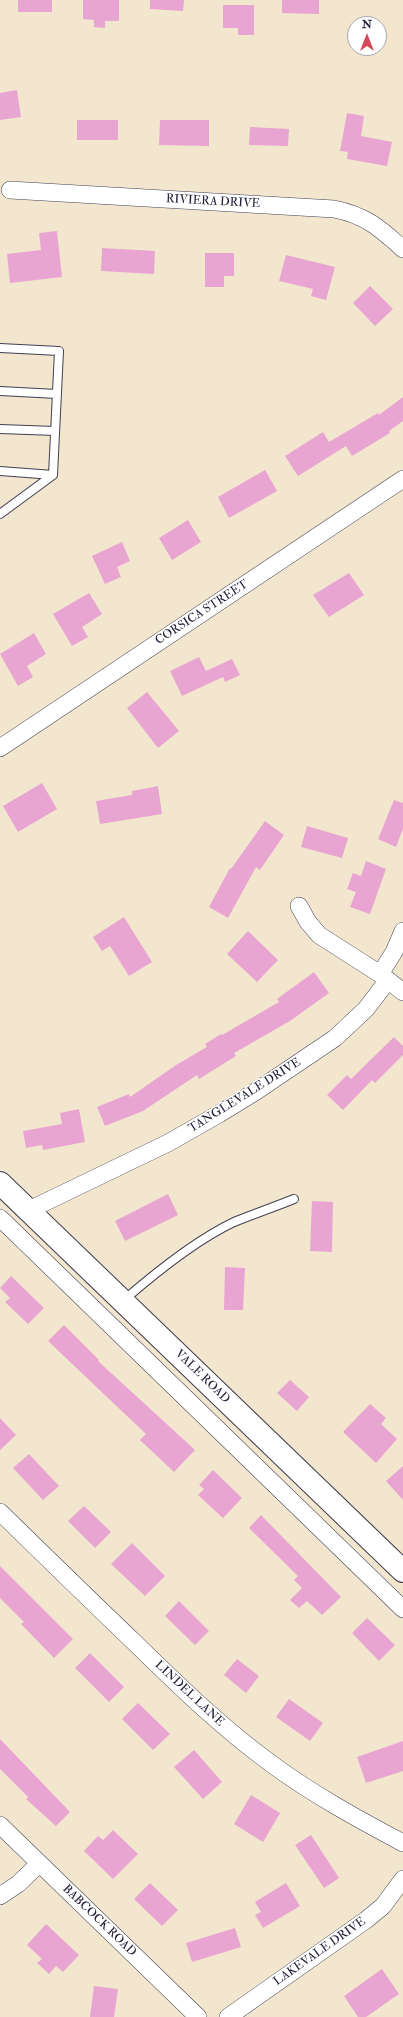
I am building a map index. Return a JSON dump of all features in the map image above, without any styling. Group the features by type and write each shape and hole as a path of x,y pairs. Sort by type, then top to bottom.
{"main road":[{"name":"VALE ROAD","path":"0,1182 403,1571"}],"street":[{"name":"RIVIERA DRIVE","path":"10,190 334,209 350,212 367,219 403,249"},
{"name":"CORSICA STREET","path":"0,748 403,479"},
{"path":"299,906 308,922 319,935 384,977 403,992"},
{"name":"TANGLEVALE DRIVE","path":"29,1210 168,1143 249,1095 335,1038 366,1009 384,977 403,931"},
{"path":"0,1218 403,1609"},
{"name":"LINDEL LANE","path":"0,1512 187,1694 225,1728 272,1765 314,1794 355,1818 403,1843"},
{"name":"BABCOCK ROAD","path":"0,1825 198,2017"},
{"path":"0,1896 18,1884 39,1864"},
{"name":"LAKEVALE DRIVE","path":"228,2017 366,1920 383,1906 403,1879"}],"lane":[{"path":"0,348 59,351 53,475"},
{"path":"0,391 57,394"},
{"path":"0,429 55,431"},
{"path":"0,472 53,475"},
{"path":"0,514 53,475"},
{"path":"123,1301 192,1248 218,1231 233,1223 294,1199"}],"building":[{"path":"18,0 52,0 52,12 18,12"},
{"path":"83,0 119,0 119,21 105,21 105,28 94,27 94,20 83,19"},
{"path":"150,0 184,0 183,11 150,9"},
{"path":"282,0 319,0 319,14 282,13"},
{"path":"223,5 254,5 254,35 238,35 238,28 223,28"},
{"path":"17,90 21,117 0,120 0,93"},
{"path":"347,113 364,116 361,136 392,142 387,166 347,159 348,152 340,151"},
{"path":"77,120 118,120 118,140 77,140"},
{"path":"160,120 209,120 209,146 159,145"},
{"path":"250,127 289,129 288,146 249,145"},
{"path":"57,231 62,277 10,283 7,254 41,250 39,233"},
{"path":"102,248 155,251 154,274 101,271"},
{"path":"205,253 234,253 234,276 224,276 224,287 205,287"},
{"path":"286,255 335,267 326,300 311,296 313,289 279,281"},
{"path":"370,286 393,309 375,326 353,303"},
{"path":"403,397 403,421 389,431 390,433 352,456 346,446 298,476 285,456 323,432 329,442 378,413 379,415"},
{"path":"265,470 277,491 229,518 218,497"},
{"path":"188,520 201,542 172,560 159,538"},
{"path":"122,542 130,561 117,567 121,577 105,584 92,556"},
{"path":"349,573 364,595 329,617 313,595"},
{"path":"89,593 102,614 82,627 88,637 72,646 53,614"},
{"path":"34,633 46,654 27,666 33,677 18,686 0,654"},
{"path":"199,657 206,671 232,659 240,675 225,682 223,677 182,696 170,671"},
{"path":"147,692 179,731 158,748 127,708"},
{"path":"42,783 57,809 18,832 3,806"},
{"path":"158,786 162,814 100,824 96,801 132,795 132,791"},
{"path":"394,800 403,803 403,829 396,847 378,839"},
{"path":"265,821 284,835 260,870 256,867 228,918 209,907 230,868 231,869"},
{"path":"307,826 348,838 342,858 301,847"},
{"path":"366,861 386,869 370,914 350,907 356,892 347,889 353,873 361,876"},
{"path":"124,917 152,962 129,976 110,946 102,951 93,937"},
{"path":"248,931 278,960 257,982 227,954"},
{"path":"314,972 329,993 290,1021 234,1053 236,1056 199,1079 197,1075 143,1111 105,1126 97,1107 129,1094 130,1097 176,1065 207,1047 205,1044 279,1002 277,999"},
{"path":"394,1037 403,1046 403,1055 375,1083 372,1080 343,1110 327,1095 347,1075 351,1079"},
{"path":"79,1109 85,1142 43,1150 42,1145 26,1148 23,1131 62,1124 60,1113"},
{"path":"168,1194 178,1215 125,1241 115,1221"},
{"path":"312,1201 333,1202 332,1252 310,1251"},
{"path":"225,1267 245,1268 243,1310 224,1310"},
{"path":"11,1276 44,1308 28,1324 5,1302 10,1298 0,1288"},
{"path":"64,1325 99,1360 98,1361 195,1450 174,1472 140,1440 146,1434 48,1341"},
{"path":"290,1380 309,1397 297,1411 277,1393"},
{"path":"370,1404 386,1418 381,1424 397,1439 376,1463 343,1432"},
{"path":"0,1418 16,1435 0,1450"},
{"path":"29,1454 59,1486 43,1500 13,1468"},
{"path":"403,1466 403,1500 386,1481"},
{"path":"213,1470 242,1498 223,1518 198,1495 204,1489 199,1485"},
{"path":"84,1506 111,1532 95,1548 68,1521"},
{"path":"261,1515 341,1597 322,1615 307,1601 299,1608 290,1600 302,1588 294,1580 298,1576 249,1528"},
{"path":"132,1543 165,1576 145,1596 111,1564"},
{"path":"0,1566 73,1639 54,1658 21,1624 24,1622 0,1598"},
{"path":"179,1601 209,1631 195,1645 165,1616"},
{"path":"367,1618 395,1645 379,1661 352,1633"},
{"path":"90,1653 124,1687 109,1702 75,1668"},
{"path":"237,1659 259,1676 246,1693 224,1675"},
{"path":"289,1699 323,1723 310,1741 276,1717"},
{"path":"138,1703 170,1734 153,1750 122,1719"},
{"path":"0,1739 70,1812 56,1826 26,1799 28,1797 0,1769"},
{"path":"403,1741 403,1771 366,1783 357,1757"},
{"path":"194,1750 222,1782 203,1799 174,1767"},
{"path":"251,1795 280,1813 263,1842 234,1824"},
{"path":"113,1830 138,1854 113,1879 84,1851 98,1836 103,1840"},
{"path":"311,1835 339,1878 324,1888 295,1845"},
{"path":"150,1883 178,1910 162,1926 134,1899"},
{"path":"286,1883 300,1906 263,1928 255,1915 261,1912 255,1902"},
{"path":"46,1924 79,1955 63,1972 56,1966 49,1974 37,1963 42,1959 27,1945"},
{"path":"235,1928 241,1947 192,1962 186,1943"},
{"path":"382,1969 399,1994 366,2017 358,2017 344,1996"},
{"path":"94,1986 118,1989 114,2017 90,2017"}]}
